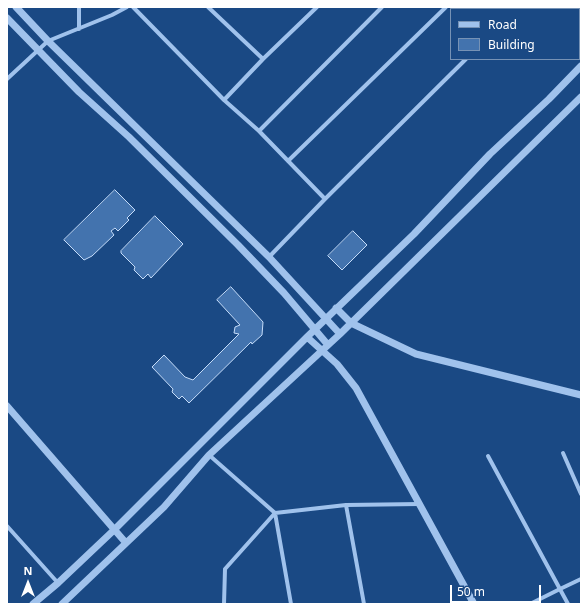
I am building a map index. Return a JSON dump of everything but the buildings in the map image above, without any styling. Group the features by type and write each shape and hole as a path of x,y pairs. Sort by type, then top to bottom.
{"street":[{"path":"16,7 48,41 269,257 340,334"},
{"path":"79,7 79,29"},
{"path":"7,78 48,41 112,15 127,7"},
{"path":"133,7 224,100 258,131 325,199"},
{"path":"208,7 263,58"},
{"path":"224,100 263,58 317,7"},
{"path":"258,131 382,7"},
{"path":"288,161 446,7"},
{"path":"7,18 79,92 129,137 238,245 284,293 328,345"},
{"path":"269,257 325,199 465,60"},
{"path":"34,604 114,530 336,308 414,234 490,154 549,99 581,66"},
{"path":"62,604 164,507 209,455 340,334 581,97"},
{"path":"336,308 351,323 416,354 581,395"},
{"path":"307,337 337,364 356,388 474,604"},
{"path":"7,406 126,543"},
{"path":"563,453 581,494"},
{"path":"209,455 276,513 291,604"},
{"path":"488,456 568,604"},
{"path":"224,604 225,569 276,513 346,505 420,504"},
{"path":"346,505 364,604"},
{"path":"7,526 58,583"},
{"path":"530,604 581,580"}]}
